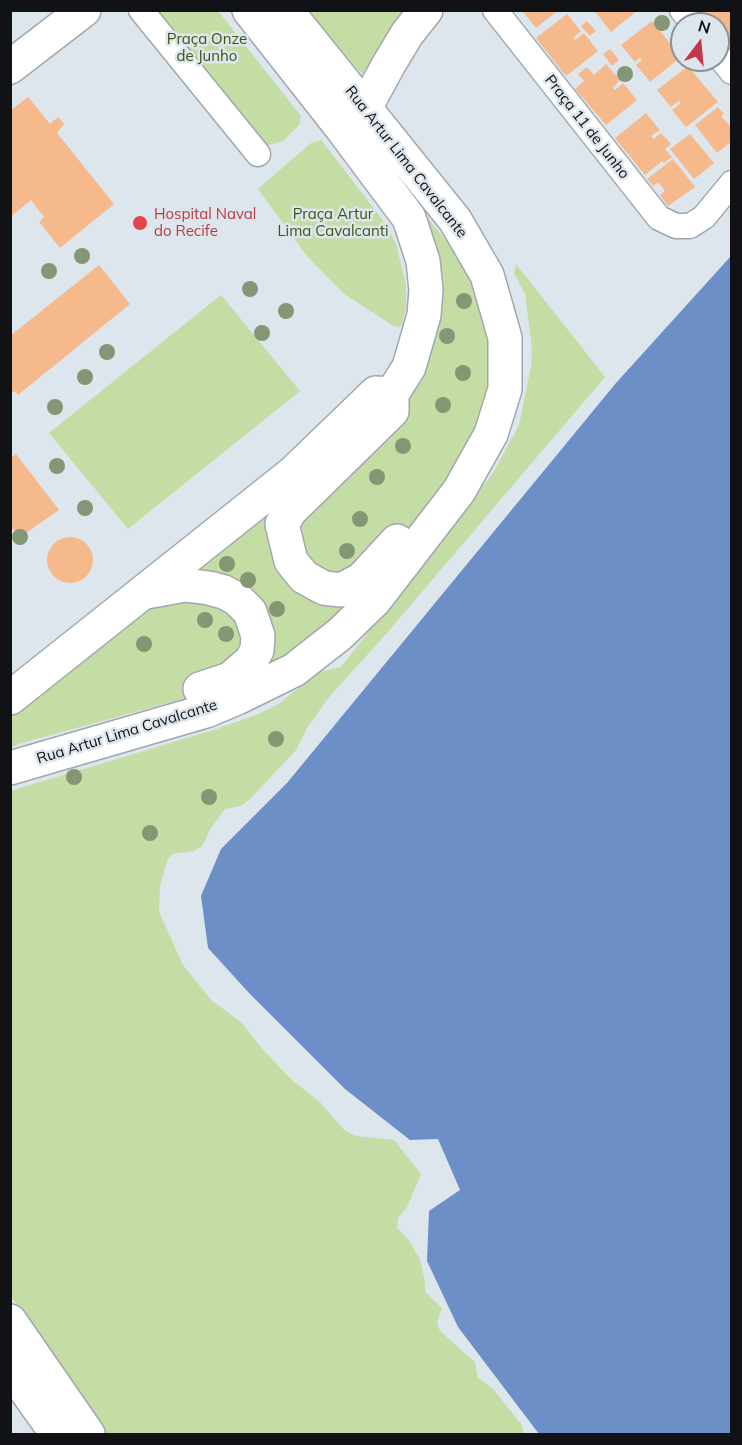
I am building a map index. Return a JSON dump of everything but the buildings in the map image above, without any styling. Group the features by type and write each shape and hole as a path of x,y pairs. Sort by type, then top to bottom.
{"main road":[{"path":"10,67 84,10"},
{"name":"Rua Artur Lima Cavalcante","path":"249,10 409,218 423,261 426,290 424,315 409,368 392,394 392,411 290,511 282,524 291,561 304,577 324,588 341,590 362,579 434,501 459,490"},
{"name":"Rua Artur Lima Cavalcante","path":"10,768 206,711 294,670 340,634 375,600 459,490 491,434 505,388 505,338 487,275 455,220 286,10"},
{"path":"365,108 407,34 426,10"},
{"path":"10,698 293,473 376,393 392,394"},
{"path":"10,751 14,747 230,679 251,661 257,650 258,636 250,612 237,598 209,588 185,585 146,591"},
{"path":"10,1321 87,1434"},
{"path":"10,1368 57,1434"}],"street":[{"path":"141,10 258,154"},
{"name":"Praça 11 de Junho","path":"495,10 659,218 676,226 690,226 704,216 732,183"}],"green space":[{"name":"Praça Onze de Junho","path":"137,11 218,11 301,116 299,125 283,141 266,146"},
{"path":"265,11 462,263 473,284 487,329 491,369 486,410 444,497 308,647 185,701 179,700 18,744 11,748 11,711 108,642 152,601 378,423 436,292"},
{"path":"307,11 418,11 367,75 360,72"},
{"name":"Praça Artur Lima Cavalcanti","path":"321,140 382,219 396,244 406,285 406,307 402,325 398,327 343,293 307,256 258,189 311,143"},
{"path":"516,264 605,377 387,633 329,697 307,728 296,750 249,800 240,806 225,809 211,828 202,846 194,851 172,854 167,861 160,886 159,912 183,965 211,1000 242,1023 263,1050 293,1081 320,1102 344,1130 356,1136 394,1140 421,1174 407,1207 398,1218 397,1228 409,1240 420,1260 425,1292 442,1308 437,1323 440,1331 475,1362 478,1378 493,1389 521,1424 524,1434 105,1434 11,1296 10,791 217,729 261,713 280,703 319,672 341,667 493,473 519,425 531,366 532,348 525,294 514,273"},
{"path":"221,295 300,391 128,529 49,433"}],"water":[{"path":"731,256 731,1434 539,1434 458,1327 427,1261 429,1211 460,1190 438,1139 410,1140 345,1089 250,994 208,948 201,896 221,849 287,783 616,383"}],"place":[{"name":"Hospital Naval do Recife","path":"140,223"}]}
